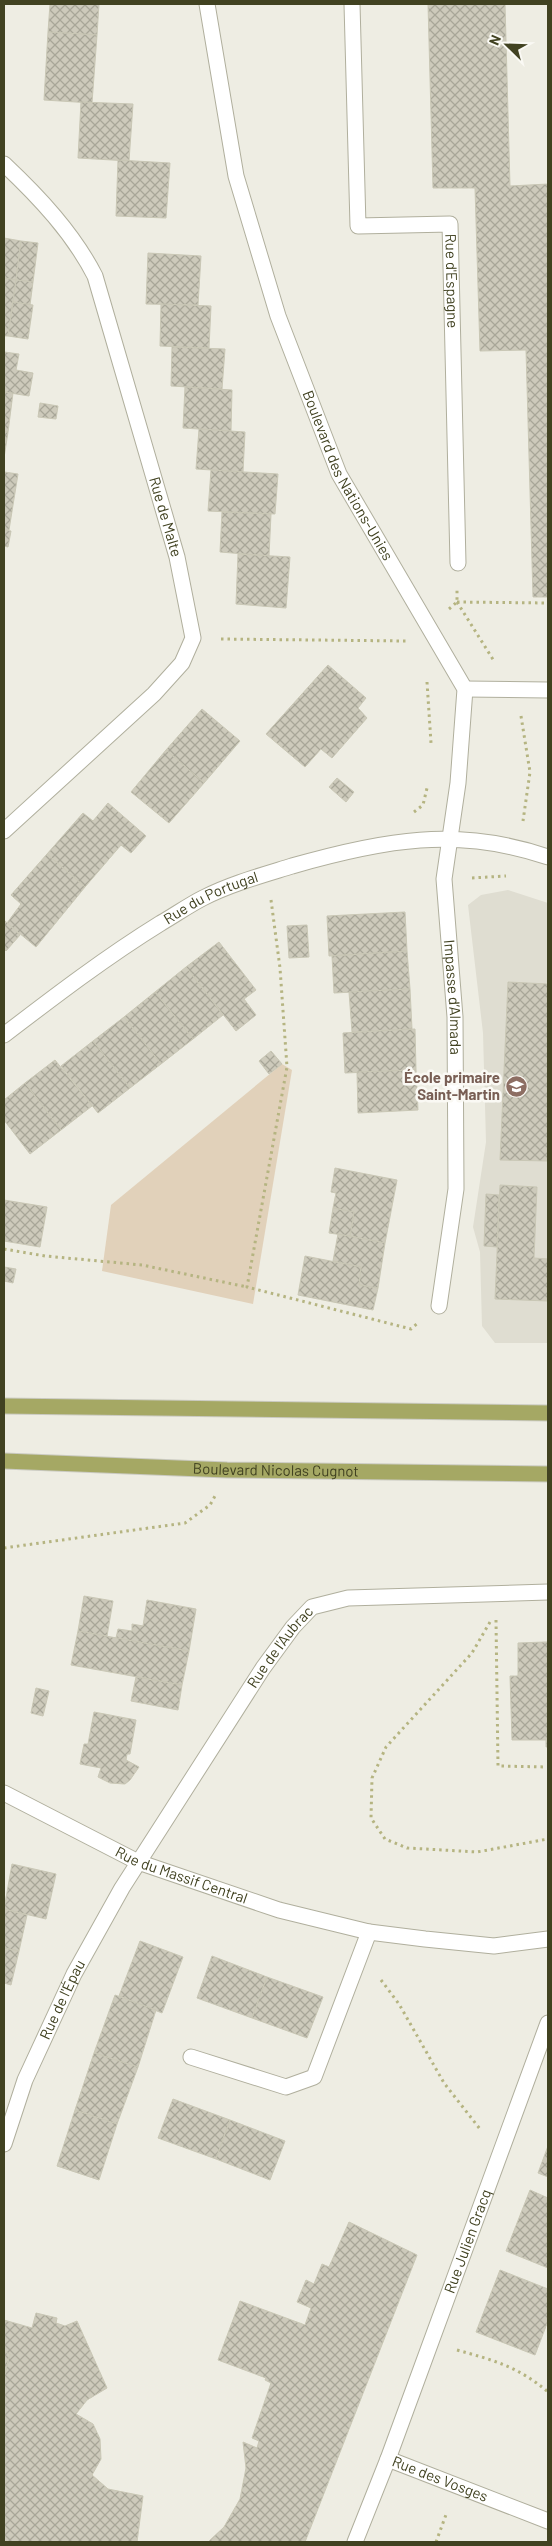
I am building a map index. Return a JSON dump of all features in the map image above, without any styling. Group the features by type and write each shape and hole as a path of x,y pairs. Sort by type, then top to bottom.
{"main road":[{"path":"4,1406 548,1413"},
{"name":"Boulevard Nicolas Cugnot","path":"4,1461 227,1470 548,1474"}],"street":[{"name":"Boulevard des Nations-Unies","path":"206,4 236,176 278,316 339,474 465,689"},
{"name":"Rue d'Espagne","path":"352,4 358,226 450,224 458,563"},
{"name":"Rue de Malte","path":"4,164 35,194 53,215 82,252 95,276 177,557 192,638"},
{"path":"4,831 154,694 182,663 192,638"},
{"path":"548,690 465,689 458,784 450,838 517,847 548,858"},
{"name":"Rue du Portugal","path":"4,1035 118,950 204,897 267,874 345,851 402,841 450,838"},
{"name":"Impasse d’Almada","path":"439,1306 456,1189 455,1017 444,879 450,838"},
{"name":"Rue de l'Aubrac","path":"138,1862 161,1831 263,1668 293,1627 312,1607 348,1598 548,1592"},
{"name":"Rue du Massif Central","path":"4,1793 138,1862 279,1910 369,1932 494,1946 548,1939"},
{"name":"Rue de l'Épau","path":"4,2144 25,2080 74,1974 138,1862"},
{"path":"191,2056 286,2088 314,2076 369,1932"},
{"name":"Rue Julien Gracq","path":"388,2459 548,2023"},
{"name":"Rue des Vosges","path":"355,2542 388,2459 548,2521"}],"path":[{"path":"192,638 404,642 429,629 457,602 458,563"},
{"path":"457,602 548,603"},
{"path":"247,1288 287,1067 280,968 267,874"},
{"path":"4,1249 45,1256 142,1266 247,1288 411,1329 439,1306"},
{"path":"4,1548 185,1524 210,1505 227,1470"},
{"path":"548,1767 498,1766 496,1612 472,1653 386,1747 372,1778 371,1818 385,1838 406,1848 478,1852 548,1839"},
{"path":"369,1932 382,1983 399,2004 444,2083 500,2155"},
{"path":"430,2343 493,2360 529,2375 548,2392"},
{"path":"436,2542 456,2486"}],"shaded area":[{"name":"École primaire Saint-Martin","path":"508,890 548,903 548,1343 495,1343 482,1326 480,1252 473,1227 486,1142 483,1033 468,905 481,895"},
{"path":"282,1064 292,1070 253,1304 102,1271 111,1205"}],"building":[{"path":"50,4 99,4 97,35 48,32"},
{"path":"428,4 505,4 510,186 548,184 548,597 533,597 526,350 480,351 475,188 433,188"},
{"path":"48,32 97,35 92,103 44,100"},
{"path":"81,102 133,104 129,161 78,158"},
{"path":"118,160 170,163 166,218 116,216"},
{"path":"4,238 21,241 16,280 4,278"},
{"path":"21,241 38,243 33,282 16,280"},
{"path":"148,253 201,256 198,305 146,304"},
{"path":"4,278 16,280 8,336 4,336"},
{"path":"16,280 33,282 30,305 13,302"},
{"path":"13,302 33,305 28,339 8,336"},
{"path":"161,304 211,306 209,348 160,346"},
{"path":"172,347 225,349 222,389 171,386"},
{"path":"4,352 19,354 16,370 33,373 29,396 4,392"},
{"path":"185,387 232,390 231,431 183,428"},
{"path":"4,392 13,393 8,432 4,432"},
{"path":"40,403 58,406 56,419 38,417"},
{"path":"199,429 245,432 243,472 196,469"},
{"path":"4,432 8,432 4,458"},
{"path":"211,470 278,474 275,514 208,511"},
{"path":"4,472 18,474 9,530 4,530"},
{"path":"222,512 271,514 269,556 220,552"},
{"path":"4,530 11,531 8,547 4,546"},
{"path":"238,554 290,557 286,608 236,604"},
{"path":"328,665 366,698 358,708 367,718 332,758 321,749 305,767 266,734"},
{"path":"202,709 240,741 204,783 166,750"},
{"path":"166,750 204,783 169,823 131,792"},
{"path":"337,778 354,792 346,802 329,787"},
{"path":"108,803 146,836 131,853 121,845 85,887 47,854 83,813 93,821"},
{"path":"47,854 85,887 36,947 7,923 21,904 11,895"},
{"path":"405,912 407,951 329,956 327,916"},
{"path":"4,920 20,935 6,951 4,949"},
{"path":"307,925 309,957 289,958 287,926"},
{"path":"219,942 256,990 244,999 256,1015 236,1031 186,967"},
{"path":"407,951 410,989 334,993 332,956"},
{"path":"186,967 223,1015 193,1039 155,992"},
{"path":"508,982 548,984 548,1161 500,1160"},
{"path":"410,989 412,1029 352,1032 349,992"},
{"path":"155,992 193,1039 161,1064 124,1017"},
{"path":"124,1017 161,1064 130,1088 93,1041"},
{"path":"415,1029 416,1070 345,1073 343,1033"},
{"path":"93,1041 130,1088 98,1113 61,1066"},
{"path":"271,1051 282,1064 269,1074 259,1061"},
{"path":"55,1060 92,1106 61,1130 25,1083"},
{"path":"416,1070 418,1110 358,1113 357,1072"},
{"path":"25,1083 61,1130 30,1154 4,1120 4,1100"},
{"path":"335,1168 397,1180 385,1243 350,1236 354,1212 333,1208 336,1193 331,1192"},
{"path":"500,1185 537,1187 534,1258 548,1259 548,1301 495,1299"},
{"path":"486,1194 499,1195 497,1247 484,1246"},
{"path":"4,1200 47,1207 40,1247 4,1241"},
{"path":"333,1208 354,1212 350,1236 329,1233"},
{"path":"338,1234 385,1243 378,1288 359,1285 361,1267 333,1261"},
{"path":"305,1256 361,1267 359,1285 378,1288 373,1310 298,1295"},
{"path":"4,1267 16,1269 13,1283 4,1281"},
{"path":"84,1596 113,1601 107,1636 78,1631"},
{"path":"147,1600 196,1609 189,1651 116,1638 118,1629 132,1631 132,1624 143,1626"},
{"path":"78,1631 189,1651 182,1685 71,1665"},
{"path":"548,1642 548,1747 546,1747 546,1740 512,1740 510,1676 518,1676 518,1643"},
{"path":"136,1677 182,1685 178,1710 131,1701"},
{"path":"36,1688 49,1691 43,1716 31,1713"},
{"path":"94,1712 136,1720 130,1754 127,1754 126,1760 139,1767 125,1784 110,1783 98,1777 101,1768 80,1764 84,1744 88,1744"},
{"path":"12,1864 56,1874 46,1919 4,1909"},
{"path":"4,1909 27,1915 19,1951 4,1948"},
{"path":"140,1941 183,1957 162,2013 119,1996"},
{"path":"4,1948 19,1951 11,1985 4,1983"},
{"path":"212,1956 267,1977 252,2018 197,1998"},
{"path":"267,1977 323,1997 307,2038 252,2018"},
{"path":"115,1995 156,2010 138,2067 94,2053"},
{"path":"94,2053 138,2067 117,2124 75,2110"},
{"path":"173,2099 230,2120 216,2159 158,2138"},
{"path":"75,2110 117,2124 99,2180 57,2166"},
{"path":"230,2120 285,2141 270,2180 216,2159"},
{"path":"548,2146 548,2177 538,2173"},
{"path":"530,2190 548,2198 548,2268 506,2251"},
{"path":"349,2222 417,2255 305,2542 208,2542 224,2527 240,2499 246,2468 243,2442 257,2448 259,2441 252,2438 271,2383 265,2380 266,2378 218,2360 240,2301 305,2325 311,2308 297,2302 306,2280 314,2284 322,2264 329,2267"},
{"path":"500,2270 548,2289 548,2321 535,2355 476,2332"},
{"path":"36,2313 57,2318 56,2323 65,2326 77,2321 107,2388 87,2400 76,2414 93,2424 100,2439 101,2459 92,2475 108,2489 143,2496 137,2542 4,2542 4,2377 10,2354 4,2352 4,2320 32,2328"},
{"path":"4,2352 10,2354 4,2377"}],"place":[{"name":"École primaire Saint-Martin","path":"516,1087"}]}
